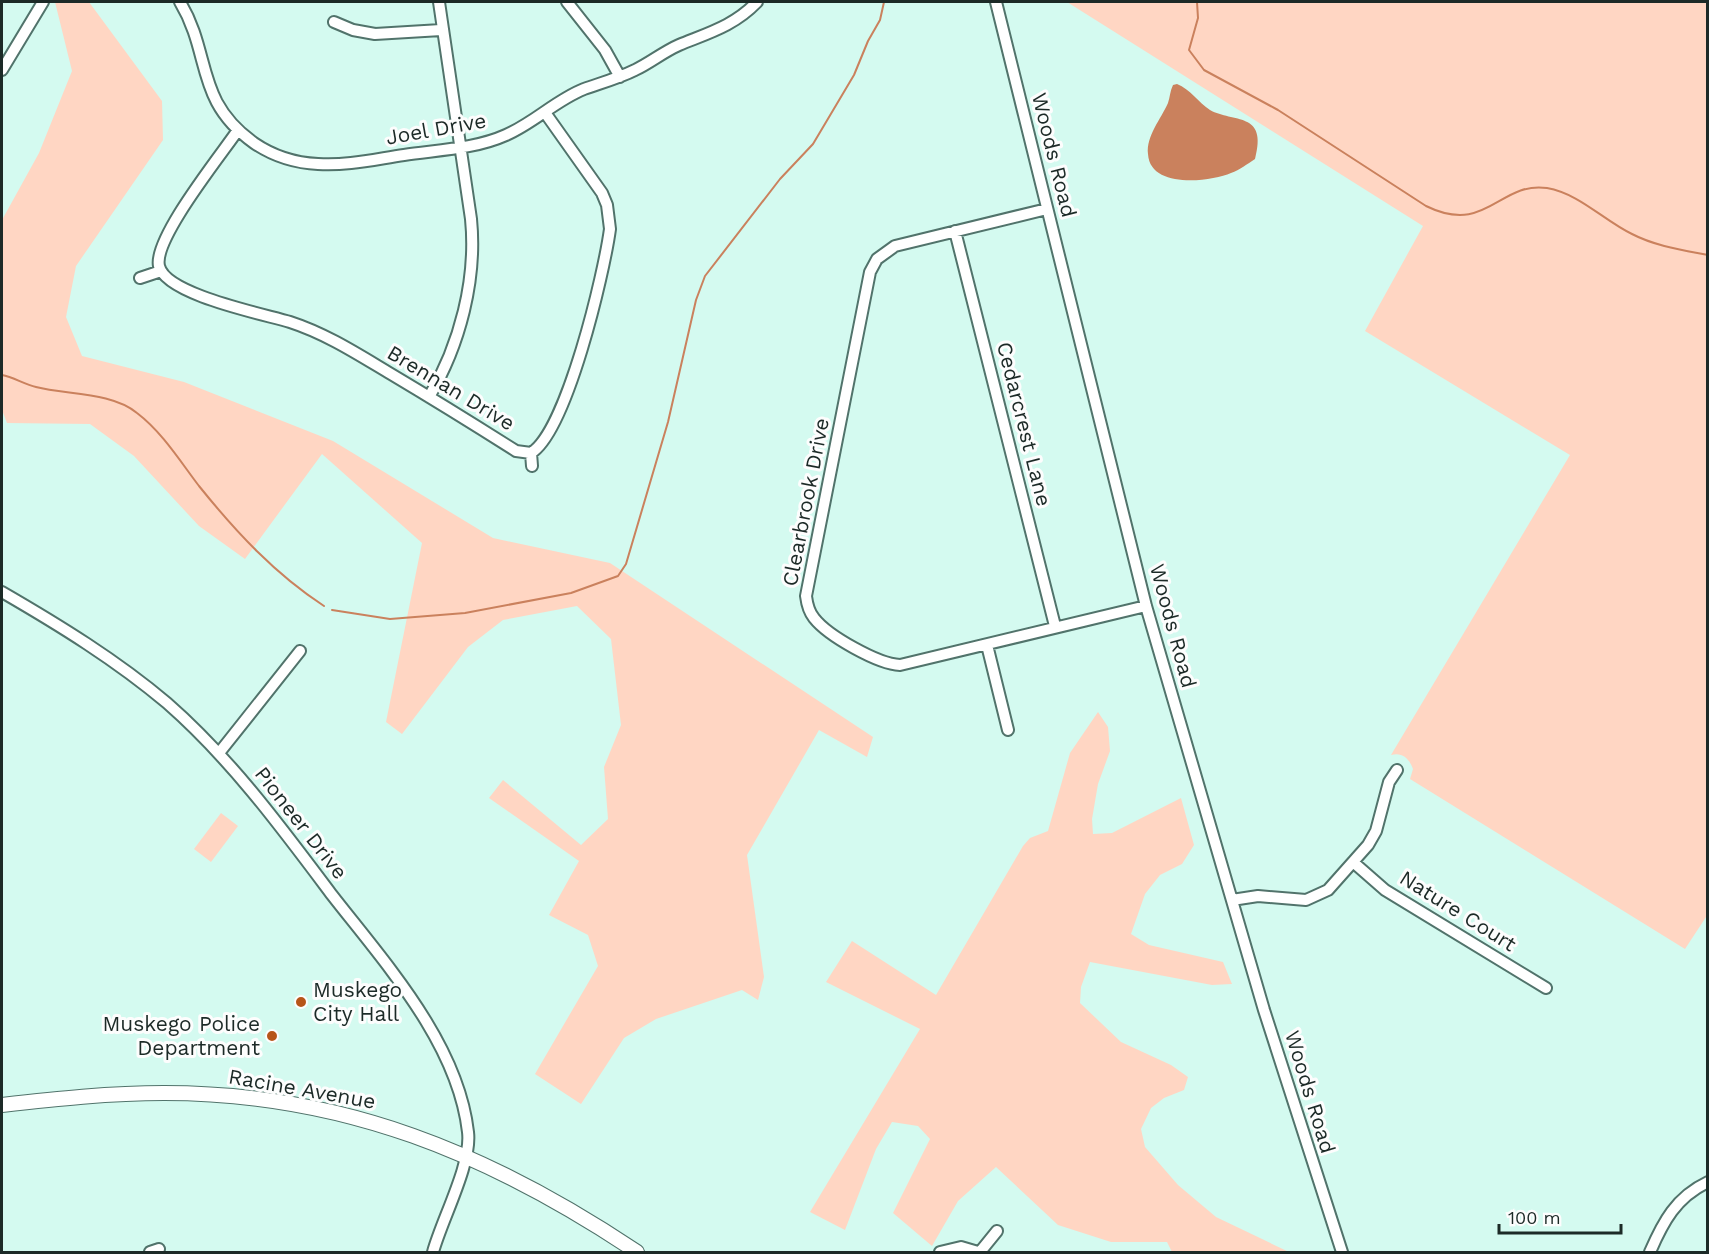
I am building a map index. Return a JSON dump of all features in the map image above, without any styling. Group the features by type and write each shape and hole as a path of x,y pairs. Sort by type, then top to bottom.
{"main road":[{"name":"Racine Avenue","path":"2,1105 134,1093 223,1095 327,1111 385,1126 467,1155 542,1193 637,1252"}],"street":[{"path":"2,70 43,2"},
{"name":"Joel Drive","path":"180,2 192,25 208,85 219,107 238,130 276,155 319,164 343,164 460,146 507,135 546,114 573,94 620,77 678,46 730,24 757,2"},
{"path":"429,397 451,354 471,271 472,230 441,30 439,2"},
{"path":"567,2 605,50 620,77"},
{"name":"Woods Road","path":"996,2 1146,606 1301,1131 1342,1252"},
{"path":"334,22 353,30 375,34 441,30"},
{"name":"Brennan Drive","path":"161,271 174,283 209,298 291,322 327,337 516,451 531,453 543,442 570,388 610,229 607,205 602,193 546,114"},
{"path":"140,278 161,271 159,255 173,225 238,130"},
{"name":"Clearbrook Drive","path":"1047,209 895,246 883,252 873,265 806,596 810,613 820,624 868,655 892,664 911,663 1055,626 1146,606"},
{"name":"Cedarcrest Lane","path":"955,231 1055,626"},
{"path":"531,453 532,466"},
{"name":"Pioneer Drive","path":"2,592 67,631 130,674 167,703 219,753 271,814 354,923 436,1039 459,1091 469,1133 467,1155 433,1252"},
{"path":"987,645 1008,730"},
{"path":"219,753 300,651"},
{"path":"1232,900 1258,896 1293,901 1306,900 1328,890 1376,831 1389,782 1397,770"},
{"name":"Nature Court","path":"1353,862 1385,890 1546,988"},
{"path":"1650,1252 1662,1223 1674,1205 1695,1188 1707,1182"},
{"path":"940,1252 961,1247 979,1252 997,1231"}],"shaded area":[{"path":"55,2 89,2 162,101 163,140 76,266 66,317 82,356 184,382 333,441 493,538 610,563 873,737 867,757 819,730 747,855 764,977 758,1000 742,990 656,1019 624,1038 581,1104 535,1074 598,966 588,935 549,915 579,861 489,798 503,780 581,845 608,819 604,767 621,725 611,639 577,606 503,620 468,647 402,734 386,722 422,543 322,454 245,559 199,526 134,456 90,424 7,423 2,410 2,220 39,153 72,71"},
{"path":"1067,2 1707,2 1708,914 1685,949 1410,779 1413,769 1409,762 1402,755 1391,755 1570,455 1365,331 1423,226"},
{"path":"1177,84 1210,110 1246,121 1253,126 1257,133 1258,144 1255,159 1234,172 1209,179 1182,180 1159,173 1151,165 1148,154 1149,141 1168,103 1173,85"},
{"path":"1098,712 1108,727 1110,751 1098,784 1092,819 1093,834 1112,833 1181,798 1194,845 1182,864 1160,875 1145,894 1131,934 1149,945 1223,962 1232,984 1212,985 1090,962 1081,987 1080,1003 1121,1042 1171,1065 1188,1077 1184,1090 1164,1098 1151,1108 1141,1129 1145,1147 1178,1185 1216,1217 1289,1252 1172,1252 1167,1242 1111,1242 1058,1225 996,1167 958,1201 932,1246 893,1213 930,1139 918,1126 892,1122 876,1149 845,1230 810,1212 920,1029 826,982 852,941 936,995 1023,846 1030,838 1048,831 1070,753"},
{"path":"221,813 238,826 211,862 194,849"}],"waterway":[{"path":"332,610 390,619 465,613 571,593 618,576 626,564 668,422 696,300 705,276 780,179 813,144 854,75 868,41 880,20 884,2"},
{"path":"1197,2 1198,18 1189,50 1204,70 1278,110 1426,206 1447,214 1464,215 1478,212 1516,192 1531,188 1547,188 1570,196 1621,228 1650,242 1708,255"},
{"path":"2,375 48,390 115,401 137,413 163,438 199,486 242,536 289,580 324,606"}],"place":[{"name":"Muskego City Hall","path":"301,1002"},
{"name":"Muskego Police Department","path":"272,1036"}]}
